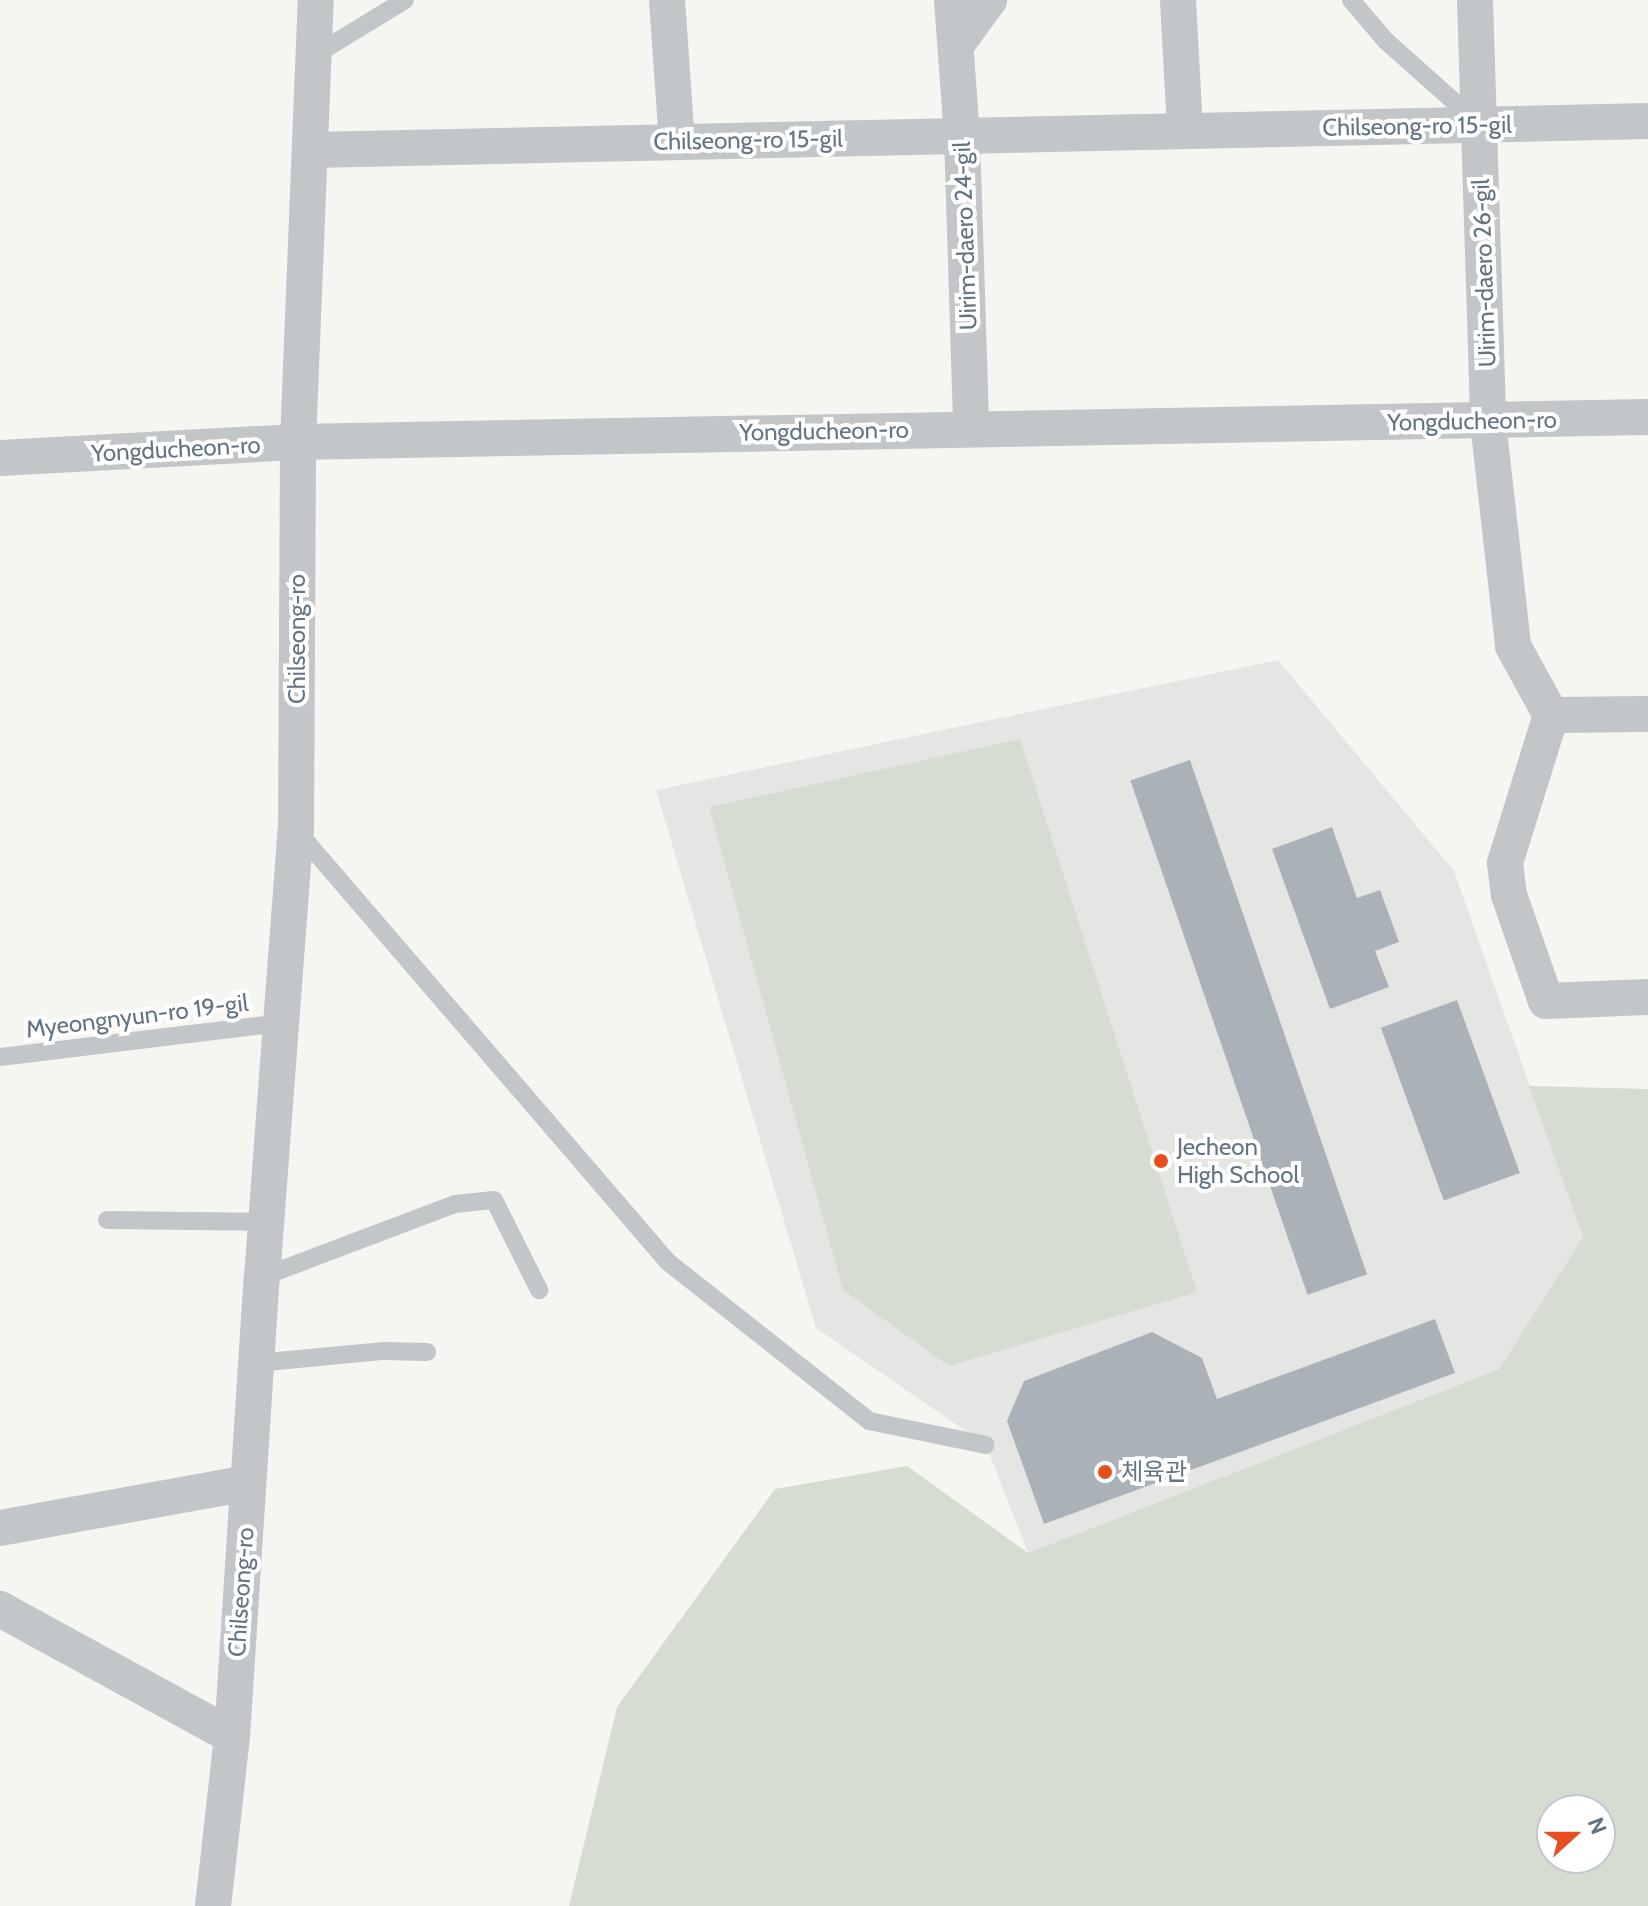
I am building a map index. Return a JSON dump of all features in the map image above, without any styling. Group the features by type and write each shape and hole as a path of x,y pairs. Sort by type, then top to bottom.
{"street":[{"name":"Chilseong-ro","path":"213,1906 232,1736 262,1277 296,830 298,442 316,0"},
{"path":"667,0 677,142"},
{"name":"Uirim-daero 24-gil","path":"952,0 962,136 971,428"},
{"path":"956,45 989,0"},
{"path":"1178,0 1185,131"},
{"name":"Uirim-daero 26-gil","path":"1475,0 1488,422 1513,646 1551,715"},
{"name":"Chilseong-ro 15-gil","path":"311,150 1648,121"},
{"name":"Yongducheon-ro","path":"0,458 298,442 1648,417"},
{"path":"1648,714 1551,715 1505,863 1509,895 1546,1001 1648,997"},
{"path":"0,1528 248,1483"},
{"path":"0,1609 232,1736"}],"lane":[{"path":"315,55 405,0"},
{"path":"1351,0 1386,41 1480,125"},
{"path":"296,830 668,1262 869,1421 986,1445"},
{"name":"Myeongnyun-ro 19-gil","path":"0,1057 280,1023"},
{"path":"262,1277 455,1204 494,1200 539,1290"},
{"path":"107,1220 266,1222"},
{"path":"256,1363 384,1351 427,1352"}],"shaded area":[{"name":"Jecheon High School","path":"1278,660 1454,871 1583,1237 1499,1369 1028,1553 986,1445 816,1328 656,790"},
{"path":"1020,739 1197,1292 949,1366 843,1290 709,807"},
{"path":"1529,1086 1648,1089 1648,1906 569,1906 617,1707 775,1489 907,1466 1028,1553 1499,1369 1583,1237"}],"building":[{"path":"1190,760 1367,1274 1308,1295 1130,781"},
{"path":"1332,827 1357,898 1380,890 1399,942 1375,951 1389,987 1330,1009 1272,849"},
{"path":"1457,1000 1520,1173 1444,1201 1381,1028"},
{"name":"체육관","path":"1435,1319 1455,1373 1044,1524 1007,1421 1024,1381 1152,1332 1202,1358 1217,1399"}],"place":[{"name":"Jecheon High School","path":"1161,1161"},
{"name":"체육관","path":"1105,1472"}]}
